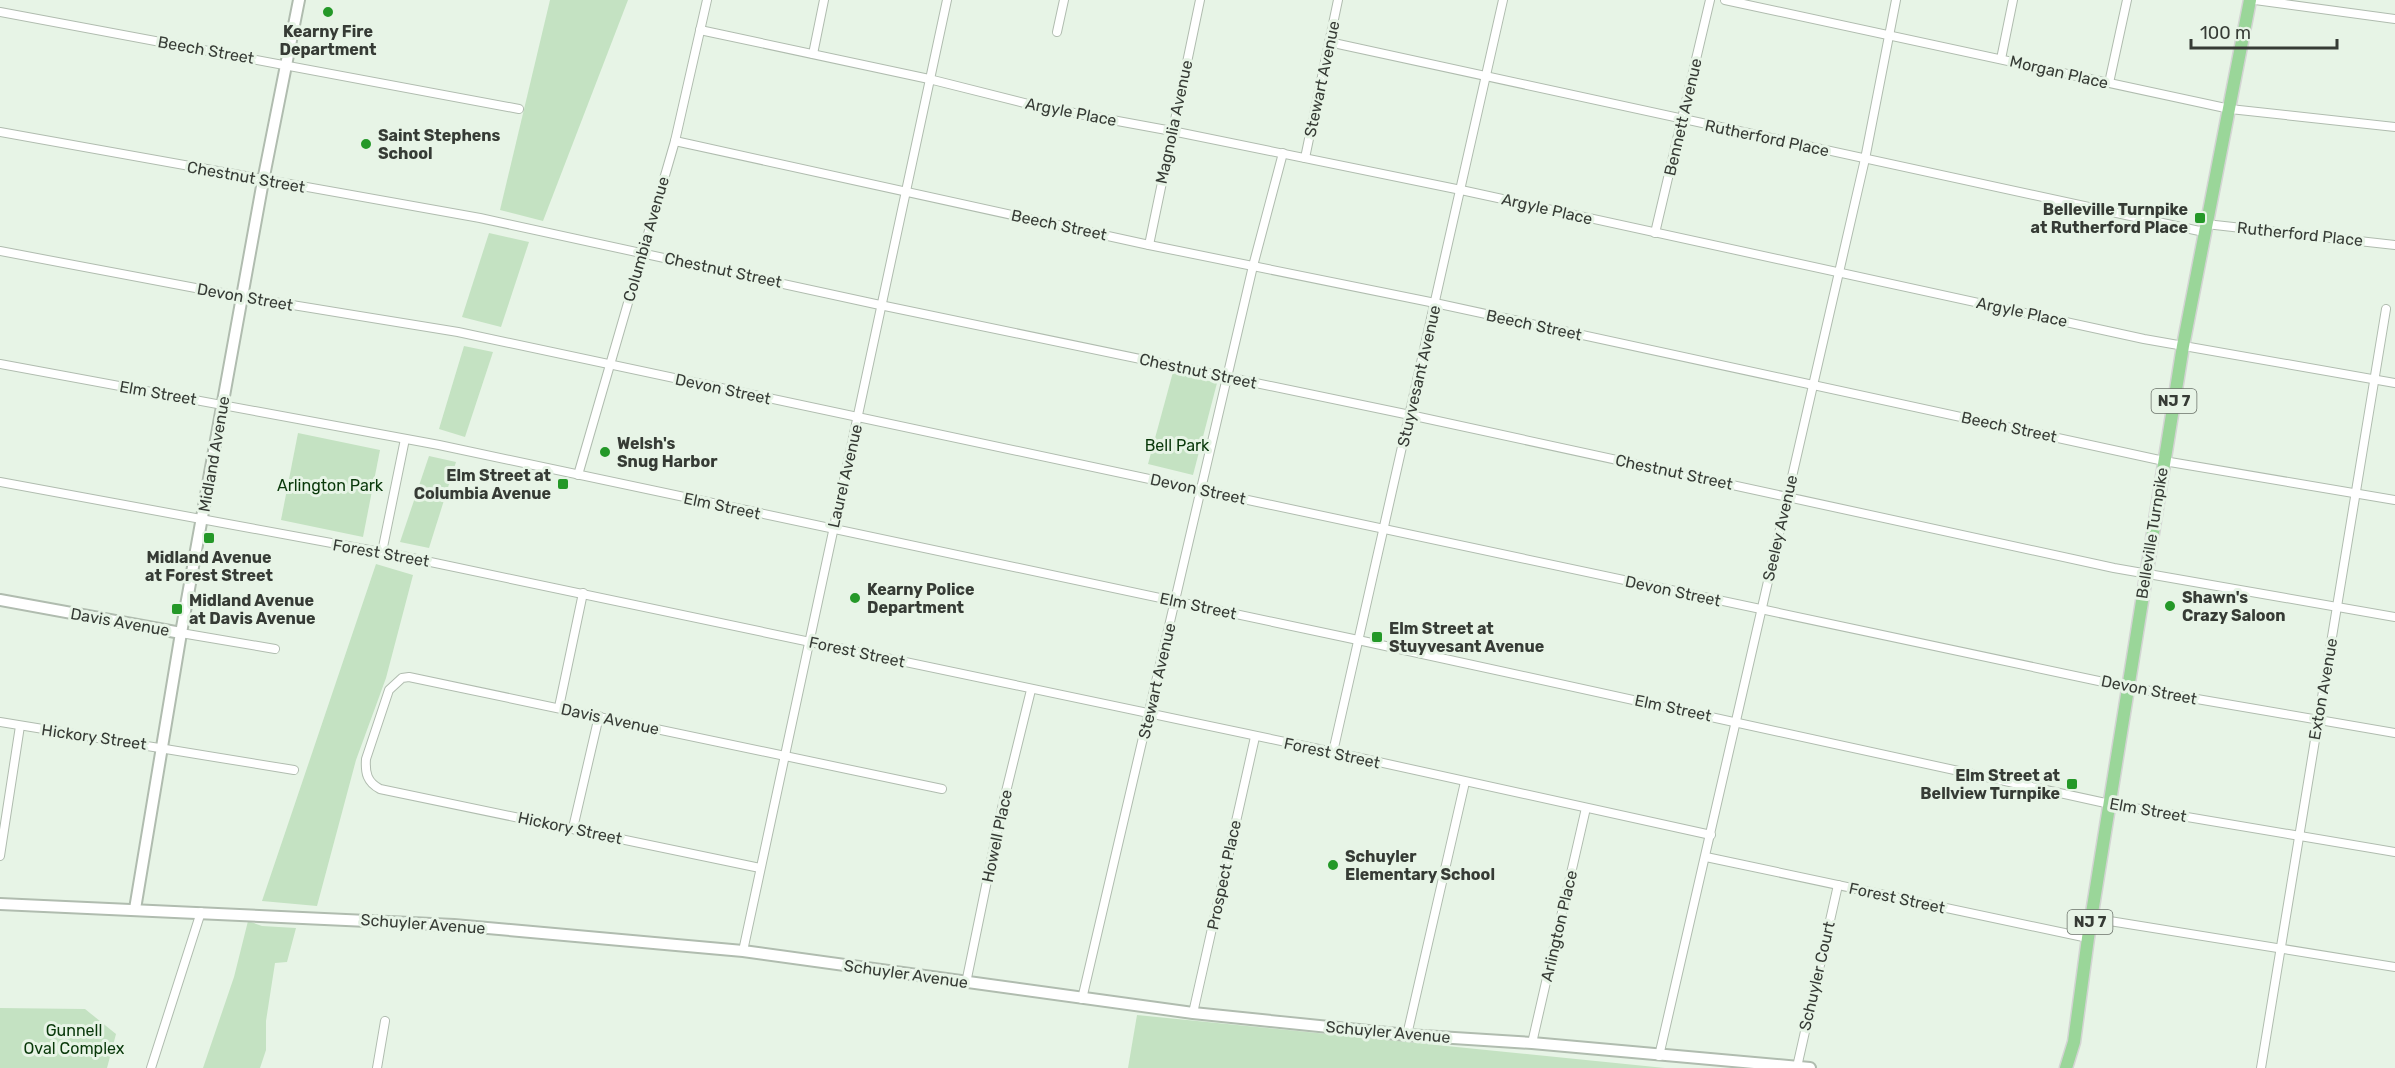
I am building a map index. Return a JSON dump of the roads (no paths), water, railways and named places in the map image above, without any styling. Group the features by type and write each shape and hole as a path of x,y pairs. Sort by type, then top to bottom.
{"main road":[{"name":"Midland Avenue","path":"135,909 160,747 263,181 299,0"},
{"name":"Belleville Turnpike","path":"2066,1068 2074,1042 2127,687 2183,346 2205,228 2253,0"},
{"name":"Davis Avenue","path":"0,600 181,633"},
{"name":"Schuyler Avenue","path":"0,904 454,925 743,951 1193,1013 1407,1035 1532,1043 1810,1068"}],"street":[{"name":"Columbia Avenue","path":"578,475 675,141 707,0"},
{"path":"813,54 824,0"},
{"name":"Laurel Avenue","path":"743,951 946,0"},
{"path":"1057,32 1064,0"},
{"name":"Magnolia Avenue","path":"1149,245 1200,0"},
{"name":"Stewart Avenue","path":"1305,158 1338,0"},
{"name":"Stuyvesant Avenue","path":"1333,752 1503,0"},
{"name":"Bennett Avenue","path":"1655,233 1710,0"},
{"name":"Morgan Place","path":"1725,0 2230,109 2395,127"},
{"name":"Seeley Avenue","path":"1659,1056 1865,159 1896,0"},
{"path":"2001,59 2013,0"},
{"path":"2109,83 2127,0"},
{"path":"2253,0 2395,19"},
{"name":"Beech Street","path":"0,12 519,108"},
{"name":"Argyle Place","path":"700,30 1036,106 1172,131 1461,190 2183,346 2395,383"},
{"name":"Rutherford Place","path":"1329,42 1865,159 2205,228 2395,245"},
{"name":"Chestnut Street","path":"0,132 263,181 480,218 880,305 1410,415 2145,574 2395,617"},
{"name":"Beech Street","path":"675,141 1149,245 1435,303 2164,461 2395,500"},
{"name":"Stewart Avenue","path":"1082,999 1253,266 1283,153"},
{"name":"Devon Street","path":"0,251 243,297 458,332 2127,687 2395,733"},
{"name":"Exton Avenue","path":"2261,1068 2386,309"},
{"name":"Elm Street","path":"0,364 405,439 578,475 1358,640 2110,804 2395,852"},
{"path":"382,552 405,439"},
{"name":"Forest Street","path":"0,482 382,552 1333,752 1711,835"},
{"path":"559,707 583,594"},
{"name":"Davis Avenue","path":"181,633 275,650"},
{"name":"Davis Avenue","path":"380,789 372,785 368,778 365,770 366,759 389,690 402,678 409,677 942,789"},
{"name":"Howell Place","path":"966,983 1002,808 1031,690"},
{"path":"573,828 599,716"},
{"name":"Hickory Street","path":"0,722 294,770"},
{"path":"0,856 20,726"},
{"name":"Prospect Place","path":"1193,1013 1255,737"},
{"path":"1407,1035 1465,782"},
{"name":"Hickory Street","path":"380,789 760,868"},
{"name":"Arlington Place","path":"1532,1043 1586,808"},
{"name":"Forest Street","path":"1706,857 2088,938"},
{"name":"Schuyler Court","path":"1797,1067 1838,885"},
{"path":"151,1068 201,912"},
{"path":"2091,918 2395,967"},
{"path":"377,1068 385,1021"}],"place":[{"name":"Kearny Fire Department","path":"328,12"},
{"name":"Saint Stephens School","path":"366,144"},
{"name":"Belleville Turnpike at Rutherford Place","path":"2200,218"},
{"name":"Welsh's Snug Harbor","path":"605,452"},
{"name":"Elm Street at Columbia Avenue","path":"563,484"},
{"name":"Midland Avenue at Forest Street","path":"209,538"},
{"name":"Kearny Police Department","path":"855,598"},
{"name":"Shawn's Crazy Saloon","path":"2170,606"},
{"name":"Midland Avenue at Davis Avenue","path":"177,609"},
{"name":"Elm Street at Stuyvesant Avenue","path":"1377,637"},
{"name":"Elm Street at Bellview Turnpike","path":"2072,784"},
{"name":"Schuyler Elementary School","path":"1333,865"}],"park label":[{"name":"Bell Park","path":"1177,445"},
{"name":"Arlington Park","path":"330,485"},
{"name":"Gunnell Oval Complex","path":"74,1039"}]}
